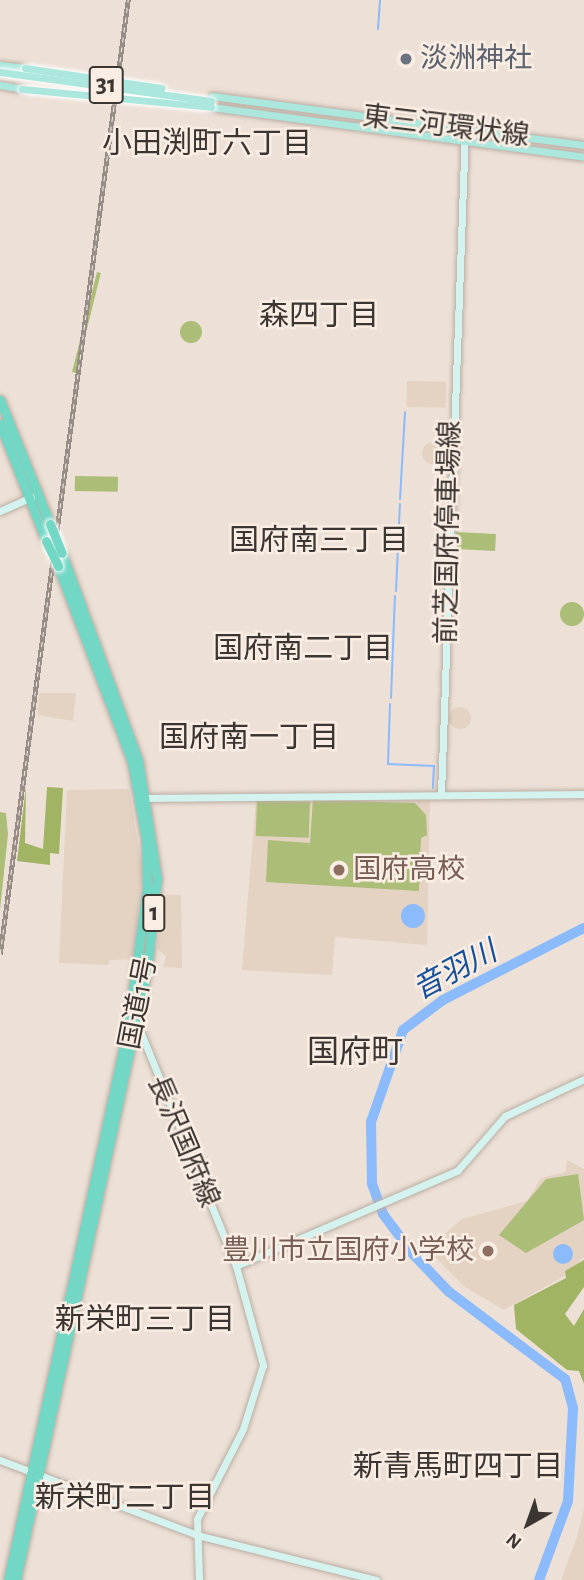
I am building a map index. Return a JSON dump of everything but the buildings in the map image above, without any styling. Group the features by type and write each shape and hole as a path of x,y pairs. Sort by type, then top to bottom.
{"highway":[{"name":"国道1号","path":"0,400 47,541 144,797"},
{"name":"国道1号","path":"0,424 62,553 144,797 147,890 132,1028 8,1580"},
{"name":"国道1号","path":"16,1580 34,1473"}],"main road":[{"name":"東三河環状線","path":"0,65 308,119 584,157"},
{"name":"東三河環状線","path":"0,72 211,101 308,119"},
{"name":"東三河環状線","path":"0,85 22,89 307,109 584,145"},
{"name":"東三河環状線","path":"267,110 307,109"},
{"name":"前芝国府停車場線","path":"441,794 465,129"},
{"path":"0,511 33,497"},
{"path":"144,797 584,794"},
{"name":"長沢国府線","path":"132,1028 236,1266 263,1365 243,1429 201,1507 197,1535 199,1580"},
{"path":"236,1266 369,1206 457,1171 505,1116 584,1079"},
{"path":"0,1460 197,1535 376,1580"}],"shaded area":[{"path":"407,381 446,382 446,408 407,407"},
{"path":"429,442 437,442 444,449 444,457 437,464 429,464 422,457 422,449"},
{"path":"39,693 76,693 73,721 37,715"},
{"path":"460,707 468,710 471,718 468,726 460,729 452,726 449,718 452,710"},
{"path":"129,789 142,868 133,959 110,960 108,965 59,963 67,790"},
{"name":"国府高校","path":"430,798 427,945 335,937 332,975 242,970 256,799"},
{"path":"164,895 181,895 182,968 163,967 166,956 157,949"},
{"path":"567,1160 584,1169 584,1257 564,1276 504,1310 465,1287 427,1249 462,1219 527,1201 541,1178 566,1172"},
{"path":"584,1509 584,1580 561,1580 577,1537"}],"green space":[{"path":"97,272 101,273 76,373 72,372"},
{"path":"191,321 199,324 202,332 199,340 191,343 183,340 180,332 183,324"},
{"path":"75,476 118,477 118,492 75,491"},
{"path":"456,532 496,534 495,551 455,549"},
{"path":"572,602 583,609 584,614 577,625 572,626 561,619 560,614 567,603"},
{"path":"26,786 25,843 43,849 47,787 63,788 59,854 50,853 50,865 17,861"},
{"path":"257,800 310,802 309,838 256,836"},
{"path":"313,800 415,803 426,815 427,835 421,838 419,891 266,882 268,840 310,843"},
{"path":"0,812 6,813 8,834 0,910"},
{"path":"578,1174 584,1220 526,1253 499,1235 546,1179"},
{"path":"584,1260 584,1287 565,1314 574,1326 584,1309 584,1384 579,1371 567,1370 516,1329 514,1305 566,1278 565,1271"}],"water":[{"path":"413,904 421,908 425,916 421,924 413,928 405,924 401,916 405,908"},
{"path":"563,1244 570,1247 573,1254 570,1261 563,1264 556,1261 553,1254 556,1247"}],"waterway":[{"path":"378,29 380,0"},
{"path":"400,499 405,412"},
{"path":"396,591 400,504"},
{"path":"391,698 395,596"},
{"path":"390,704 388,764 434,766 433,788"},
{"name":"音羽川","path":"539,1580 568,1501 573,1408 565,1379 448,1291 413,1254 383,1214 372,1183 371,1122 403,1030 443,1000 584,928"}],"railway":[{"path":"0,954 128,0"}],"place":[{"name":"淡洲神社","path":"406,59"},
{"name":"国府高校","path":"339,870"},
{"name":"豊川市立国府小学校","path":"488,1251"}],"district":[{"name":"小田渕町六丁目","path":"207,144"},
{"name":"森四丁目","path":"319,316"},
{"name":"国府南三丁目","path":"319,541"},
{"name":"国府南二丁目","path":"303,649"},
{"name":"国府南一丁目","path":"249,738"},
{"name":"国府町","path":"355,1052"},
{"name":"新栄町三丁目","path":"145,1320"},
{"name":"新青馬町四丁目","path":"458,1467"},
{"name":"新栄町二丁目","path":"125,1498"}]}
